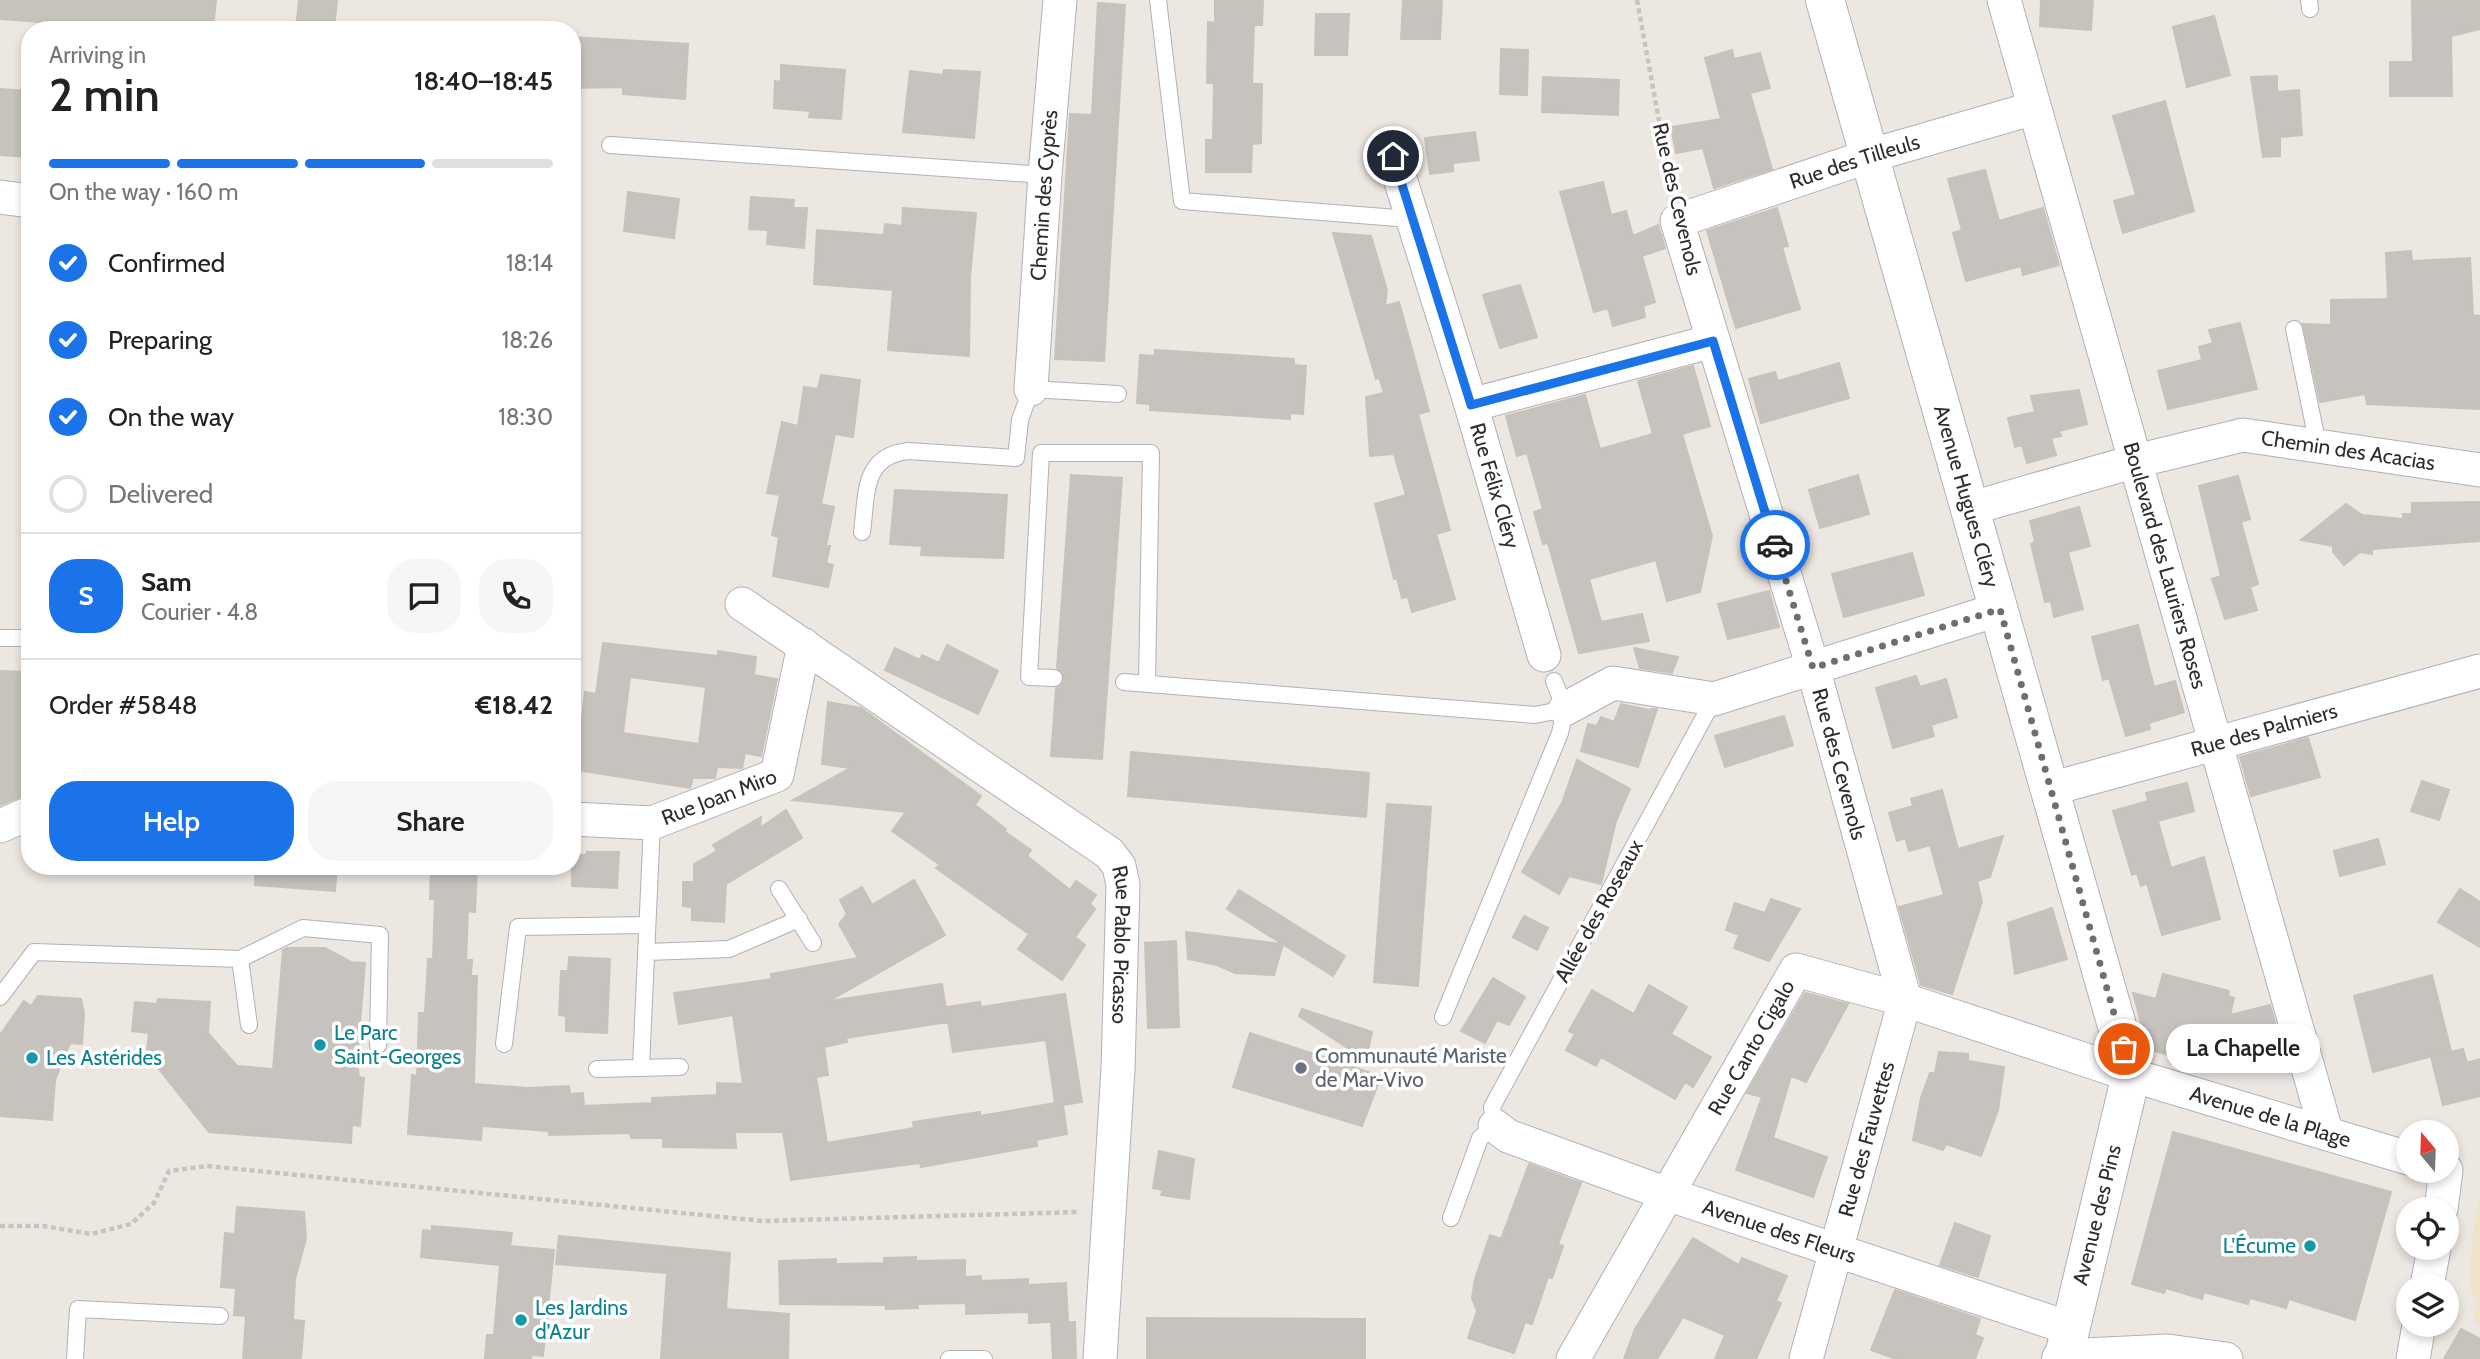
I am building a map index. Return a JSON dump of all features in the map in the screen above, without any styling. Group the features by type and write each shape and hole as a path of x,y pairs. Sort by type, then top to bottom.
{"street":[{"name":"Chemin des Cyprès","path":"1031,389 1060,0"},
{"name":"Avenue Hugues Cléry","path":"1825,0 2132,1075"},
{"name":"Boulevard des Lauriers Roses","path":"2004,0 2326,1132"},
{"name":"Rue des Tilleuls","path":"1677,221 1869,156 2034,108"},
{"name":"Rue Félix Cléry","path":"1393,156 1410,219 1471,405 1555,682"},
{"path":"0,198 21,200"},
{"name":"Rue des Cevenols","path":"1677,221 1813,668 1905,1000"},
{"path":"1471,405 1713,341"},
{"name":"Chemin des Acacias","path":"1972,508 2136,461 2243,435 2480,470"},
{"name":"Rue Pablo Picasso","path":"742,604 1109,853 1119,866 1123,901 1111,1211 1100,1359"},
{"path":"1555,682 1613,683 1714,699 2000,609"},
{"name":"Rue Joan Miro","path":"581,819 652,823 777,775 804,645"},
{"name":"Rue des Palmiers","path":"2050,789 2480,671"},
{"path":"0,826 21,817"},
{"name":"Rue Canto Cigalo","path":"1573,1359 1796,970 1905,1000 2132,1075"},
{"name":"Rue des Fauvettes","path":"1806,1359 1905,1000"},
{"name":"Avenue de la Plage","path":"2132,1075 2396,1153"},
{"name":"Avenue des Pins","path":"2065,1348 2132,1075"},
{"name":"Avenue des Fleurs","path":"1495,1126 1508,1136 1667,1194 1836,1250 2065,1348"},
{"path":"2413,1359 2417,1337"},
{"path":"2065,1348 2168,1351 2226,1359"}],"lane":[{"path":"1158,0 1182,201 1410,219"},
{"path":"610,145 1045,175"},
{"path":"2294,329 2318,446"},
{"path":"862,532 869,480 879,461 891,453 908,451 1016,458 1020,420 1031,389 1118,394"},
{"path":"1054,678 1029,677 1041,453 1151,453 1147,684"},
{"path":"0,638 21,638"},
{"path":"1124,682 1535,715 1555,682"},
{"path":"1443,1017 1560,733 1555,682"},
{"name":"Allée des Roseaux","path":"1495,1126 1492,1107 1714,699"},
{"path":"641,1068 652,823"},
{"path":"779,889 813,943"},
{"path":"647,952 729,949 799,919"},
{"path":"504,1044 518,927 646,925"},
{"path":"0,997 34,952 240,959 303,928 380,935 378,1045"},
{"path":"240,959 249,1025"},
{"path":"597,1069 680,1067"},
{"path":"1451,1218 1480,1138 1495,1126"},
{"path":"75,1359 78,1309 220,1316"},
{"path":"949,1359 984,1359"}],"path":[{"name":"Rue des Cevenols","path":"1637,0 1677,221"},
{"path":"0,1226 43,1226 91,1234 131,1223 154,1203 169,1171 207,1166 763,1221 1111,1211"}],"sand":[{"path":"2480,1198 2480,1326 2474,1319 2478,1300 2471,1294 2471,1270 2473,1234"}],"building":[{"path":"0,0 216,0 214,21 0,19"},
{"path":"299,0 337,0 335,21 297,21"},
{"path":"1215,0 1263,0 1262,25 1254,25 1252,84 1262,84 1261,143 1252,144 1251,172 1206,172 1206,140 1213,140 1214,83 1207,83 1208,22 1215,23"},
{"path":"1403,0 1442,0 1440,39 1401,39"},
{"path":"2041,0 2093,0 2091,30 2040,26"},
{"path":"2412,0 2480,0 2480,29 2451,36 2452,96 2390,96 2390,62 2413,62"},
{"path":"1098,3 1125,5 1104,361 1055,359 1070,114 1092,115"},
{"path":"1316,14 1349,14 1347,55 1315,55"},
{"path":"2214,16 2230,75 2187,87 2173,27"},
{"path":"581,38 688,44 685,99 623,94 623,87 581,88"},
{"path":"1501,49 1528,50 1527,95 1500,94"},
{"path":"1732,50 1734,59 1760,53 1770,88 1750,93 1772,169 1714,188 1703,148 1676,153 1671,127 1721,119 1705,58"},
{"path":"781,65 845,70 841,119 809,117 810,111 774,108 775,81 781,82"},
{"path":"944,70 980,72 974,138 903,132 910,71 943,75"},
{"path":"2277,76 2277,92 2299,90 2302,135 2280,137 2280,156 2263,157 2251,77"},
{"path":"1543,77 1619,80 1618,115 1542,112"},
{"path":"0,89 21,90 21,156 0,155"},
{"path":"2165,101 2194,211 2123,233 2114,201 2136,195 2113,116"},
{"path":"1475,132 1479,160 1453,163 1453,171 1430,174 1425,138"},
{"path":"1985,170 1999,221 2043,208 2059,265 2023,275 2021,266 1966,281 1953,233 1962,230 1948,179"},
{"path":"1603,182 1611,215 1626,211 1633,236 1658,225 1665,248 1642,256 1655,302 1643,306 1645,317 1613,326 1608,308 1594,312 1560,192"},
{"path":"628,192 679,199 674,238 624,231"},
{"path":"751,197 794,200 793,208 807,208 804,248 767,244 768,230 749,229"},
{"path":"903,208 976,213 970,277 969,356 888,350 893,290 814,284 817,230 884,235 885,224 902,226"},
{"path":"1777,208 1788,246 1782,247 1800,309 1736,328 1707,231"},
{"path":"1333,233 1371,236 1387,290 1385,306 1399,302 1429,411 1418,414 1450,530 1436,534 1455,599 1412,612 1408,597 1402,598 1397,578 1394,579 1375,504 1406,495 1394,454 1370,456 1366,397 1384,393 1379,377 1376,379"},
{"path":"2411,251 2412,261 2470,258 2473,315 2480,316 2480,409 2367,404 2365,394 2320,402 2303,324 2331,325 2331,300 2388,299 2386,253"},
{"path":"1520,285 1537,337 1500,348 1483,295"},
{"path":"2240,323 2257,389 2168,409 2158,371 2202,360 2199,347 2213,343 2209,330"},
{"path":"1155,350 1294,359 1294,365 1306,366 1303,414 1290,413 1290,419 1150,410 1150,404 1137,403 1140,355 1155,356"},
{"path":"1839,363 1849,398 1761,423 1749,379 1775,372 1778,381"},
{"path":"1693,366 1710,426 1682,434 1712,536 1700,592 1667,601 1656,560 1589,579 1601,622 1642,614 1649,641 1579,653 1548,543 1543,544 1534,512 1543,509 1527,453 1517,456 1506,416 1585,395 1600,449 1653,434 1638,381"},
{"path":"821,375 860,380 853,437 835,434 821,504 834,507 826,546 830,546 826,563 833,565 828,587 773,576 779,537 772,535 780,495 767,493 782,422 798,426 804,387 818,389"},
{"path":"2079,390 2087,424 2059,431 2061,436 2051,438 2056,455 2027,463 2022,445 2015,447 2008,418 2035,412 2031,396"},
{"path":"1071,475 1122,478 1102,759 1051,756 1056,688 1064,679 1057,668"},
{"path":"1858,475 1869,514 1820,528 1809,490"},
{"path":"2238,476 2250,519 2241,522 2258,584 2250,587 2257,610 2225,619 2212,579 2221,576 2199,486"},
{"path":"895,490 1007,495 1003,558 921,555 922,546 890,544"},
{"path":"2480,502 2480,541 2372,549 2372,554 2360,552 2344,565 2333,552 2333,546 2301,540 2346,504 2362,515 2403,519 2403,514 2412,514 2412,503"},
{"path":"2079,507 2090,546 2068,552 2083,609 2054,617 2051,601 2045,602 2031,544 2035,542 2030,521"},
{"path":"1912,553 1924,595 1844,617 1832,574"},
{"path":"1769,591 1779,627 1728,639 1718,604"},
{"path":"2138,625 2154,687 2175,681 2184,712 2149,723 2150,729 2126,736 2109,678 2103,680 2092,637"},
{"path":"603,643 718,656 718,651 756,657 754,675 777,679 761,756 745,753 742,768 717,767 715,778 693,778 690,788 581,771 581,727 585,692 596,694","holes":["630,677 706,687 699,744 623,733"]},
{"path":"947,645 998,671 978,714 885,670 895,648 920,660 922,655 939,663"},
{"path":"1634,648 1678,657 1672,673 1640,668"},
{"path":"0,671 21,672 21,796 0,805"},
{"path":"1916,676 1920,687 1946,679 1957,717 1931,725 1934,736 1893,748 1876,688"},
{"path":"828,702 861,708 981,796 975,805 1006,829 1005,832 1031,850 1027,856 1070,890 1076,881 1096,895 1090,904 1095,909 1075,937 1085,945 1062,980 1018,949 1029,934 936,868 940,865 892,831 906,812 793,800 850,768 822,764"},
{"path":"1621,704 1653,711 1652,709 1657,709 1638,767 1581,751 1588,724 1597,726 1601,717 1614,722"},
{"path":"1784,716 1793,745 1725,767 1715,736"},
{"path":"2308,738 2320,777 2251,796 2240,757"},
{"path":"1131,752 1369,773 1366,817 1128,796"},
{"path":"1577,760 1630,789 1616,821 1601,884 1569,876 1559,894 1522,872 1562,803"},
{"path":"2422,781 2449,790 2439,820 2411,811"},
{"path":"2187,783 2194,811 2158,821 2171,868 2204,857 2220,919 2162,935 2147,883 2141,886 2137,873 2132,875 2113,811 2148,801 2146,793"},
{"path":"1942,790 1958,849 2003,836 1990,877 1977,881 1982,902 1952,994 1921,985 1899,907 1944,895 1930,845 1909,851 1905,838 1897,841 1889,813 1913,806 1911,799"},
{"path":"1387,804 1431,807 1418,986 1374,982"},
{"path":"786,810 802,838 726,884 724,922 692,920 692,907 683,906 683,882 694,882 694,864 717,851 713,845 761,817 760,828"},
{"path":"2378,839 2385,864 2340,876 2334,851"},
{"path":"587,852 619,852 617,888 572,886 572,875 581,875 581,855 586,855"},
{"path":"255,875 336,875 335,891 255,885"},
{"path":"431,875 477,875 475,912 468,911 466,960 472,960 471,976 477,976 474,1084 528,1088 569,1086 570,1094 583,1093 584,1106 652,1103 652,1098 717,1095 717,1083 743,1084 733,1015 679,1024 674,993 772,979 771,974 858,958 839,924 847,914 840,900 862,887 872,905 914,880 945,935 829,1001 942,984 948,1022 846,1038 847,1042 824,1047 828,1075 816,1077 827,1143 914,1128 913,1122 980,1112 980,1116 1055,1103 1046,1040 953,1052 946,1007 980,1002 981,1007 1065,994 1082,1102 1063,1105 1067,1134 1036,1140 1037,1146 921,1167 920,1163 791,1180 783,1132 735,1132 736,1148 663,1147 663,1138 631,1138 630,1133 549,1135 549,1131 482,1126 481,1140 408,1134 412,1075 417,1076 419,1013 425,1013 428,959 433,959 435,899 430,899"},
{"path":"2460,889 2480,902 2480,947 2438,922"},
{"path":"1239,890 1345,956 1333,976 1227,909"},
{"path":"1771,899 1800,909 1769,961 1734,948 1739,935 1726,930 1735,903 1765,913"},
{"path":"2052,908 2067,959 2015,974 2008,923"},
{"path":"1524,916 1548,928 1537,950 1513,937"},
{"path":"1186,932 1283,944 1274,975 1235,973 1217,965 1188,959"},
{"path":"1176,941 1179,1027 1148,1028 1145,943"},
{"name":"Le Parc Saint-Georges","path":"325,948 351,962 365,963 357,1061 359,1077 364,1078 360,1126 352,1125 351,1143 209,1132 147,1050 149,1033 132,1031 135,1002 157,1004 158,999 210,1002 208,1033 237,1066 273,1069 283,950"},
{"path":"569,957 610,959 607,1033 566,1031 566,1016 559,1015 561,971 568,971"},
{"path":"2163,974 2229,991 2228,996 2234,998 2230,1015 2270,1005 2284,1053 2271,1048 2268,1063 2209,1047 2203,1065 2148,1049 2133,993 2156,999"},
{"path":"2432,975 2451,1051 2373,1072 2354,996"},
{"path":"1493,978 1525,997 1509,1025 1497,1020 1485,1043 1461,1031"},
{"path":"1649,985 1687,1007 1671,1034 1711,1057 1693,1087 1685,1082 1675,1099 1601,1057 1596,1066 1566,1050 1575,1034 1569,1031 1592,990 1634,1014"},
{"path":"1805,993 1848,1004 1806,1082 1791,1076 1773,1138 1827,1157 1813,1197 1736,1170 1762,1097 1747,1093"},
{"name":"Les Astérides","path":"38,996 81,999 84,1013 82,1044 70,1043 55,1080 52,1120 0,1116 0,1035 24,1001 31,1006"},
{"path":"1302,1009 1372,1032 1366,1060 1299,1016"},
{"name":"Communauté Mariste de Mar-Vivo","path":"1250,1033 1381,1076 1362,1126 1233,1087"},
{"path":"2463,1049 2467,1063 2480,1059 2480,1096 2443,1105 2431,1057"},
{"path":"1939,1052 1968,1054 1968,1061 2004,1067 1998,1110 1981,1156 1946,1144 1943,1150 1913,1140 1921,1098 1930,1073 1935,1073"},
{"path":"2173,1132 2391,1192 2355,1320 2289,1299 2286,1308 2250,1298 2248,1304 2204,1292 2202,1299 2166,1288 2164,1293 2132,1284"},
{"path":"1159,1151 1194,1159 1189,1199 1161,1195 1163,1190 1153,1188"},
{"path":"1529,1164 1581,1183 1558,1244 1563,1246 1552,1278 1548,1277 1532,1324 1525,1322 1514,1353 1468,1338 1477,1311 1472,1298 1475,1279 1490,1235 1501,1239"},
{"path":"237,1207 304,1212 306,1239 295,1279 293,1320 304,1321 301,1359 243,1359 246,1316 234,1315 236,1288 221,1287 225,1233 235,1234"},
{"path":"1955,1223 1990,1236 1978,1277 1940,1265"},
{"path":"432,1226 512,1233 510,1246 554,1250 543,1356 531,1355 531,1359 485,1359 487,1335 494,1335 500,1265 421,1257 423,1230 432,1231"},
{"path":"559,1236 730,1253 726,1309 789,1314 788,1359 661,1359 667,1273 556,1264"},
{"path":"1693,1238 1739,1265 1742,1258 1787,1276 1776,1301 1781,1303 1756,1359 1715,1359 1725,1335 1683,1317 1657,1359 1624,1359 1635,1329"},
{"path":"916,1257 916,1261 965,1260 965,1277 981,1276 981,1281 1028,1279 1028,1285 1066,1283 1068,1321 1029,1323 1029,1312 966,1314 966,1303 917,1304 918,1308 886,1309 885,1305 780,1304 779,1261 836,1259 836,1264 884,1263 884,1258"},
{"path":"1895,1290 1980,1319 1975,1335 1983,1338 1975,1359 1896,1359 1871,1350"},
{"path":"1147,1318 1365,1319 1365,1359 1147,1359"},
{"path":"1075,1322 1076,1359 1053,1359 1051,1323"},
{"path":"2461,1329 2480,1339 2480,1359 2444,1359 2459,1337"}],"way so far":[{"path":"1775,545 1813,668 2000,609 2124,1049"}],"place":[{"name":"Le Parc Saint-Georges","path":"320,1045"},
{"name":"La Chapelle","path":"2124,1049"},
{"name":"Les Astérides","path":"32,1058"},
{"name":"Communauté Mariste de Mar-Vivo","path":"1301,1068"},
{"name":"L'Écume","path":"2310,1246"},
{"name":"Les Jardins d'Azur","path":"521,1320"}],"route":[{"path":"1393,156 1410,219 1471,405 1713,341 1775,545"}]}
